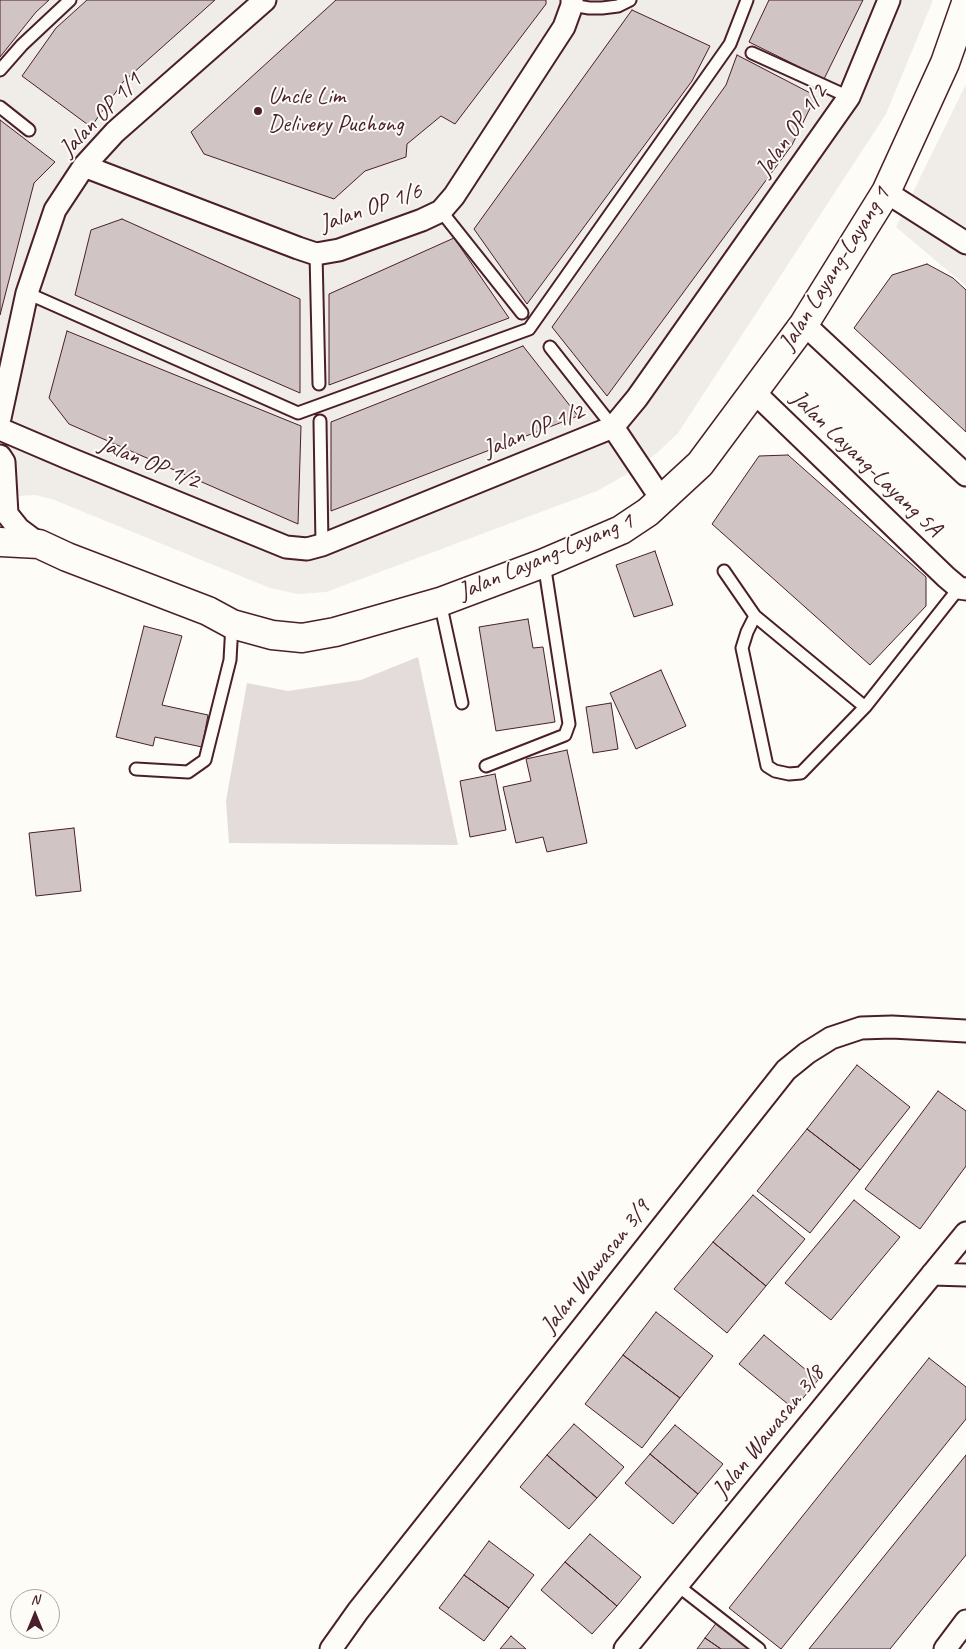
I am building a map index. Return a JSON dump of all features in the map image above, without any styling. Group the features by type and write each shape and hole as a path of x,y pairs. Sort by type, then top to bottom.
{"street":[{"name":"Jalan OP 1/1","path":"0,418 27,293 55,210 84,166 115,132 265,0"},
{"name":"Jalan OP 1/2","path":"0,428 68,458 286,547 308,549 613,427 637,398 849,97 889,0"},
{"name":"Jalan OP 1/6","path":"84,166 316,254 339,250 422,220 441,210 454,196 564,27 572,3"},
{"name":"Jalan Layang-Layang 1","path":"0,456 4,462 7,514 19,529 39,544 208,611 232,624 272,635 302,638 335,632 440,602 544,563 621,530 648,512 700,464 804,324 886,192 945,63 966,3"},
{"path":"886,192 966,243"},
{"path":"804,324 966,475"},
{"name":"Jalan Layang-Layang 5A","path":"754,392 962,589"},
{"path":"613,427 662,500"},
{"name":"Jalan Layang-Layang 1","path":"0,542 39,544"},
{"name":"Jalan Layang-Layang 1","path":"0,558 41,560 68,557"},
{"name":"Jalan Wawasan 3/9","path":"331,1649 786,1070 807,1053 831,1038 861,1028 892,1027 966,1032"},
{"name":"Jalan Wawasan 3/8","path":"624,1649 966,1233"},
{"path":"932,1274 966,1275"},
{"path":"945,1649 966,1620"}],"lane":[{"path":"0,70 22,45 70,0"},
{"path":"572,3 589,8 602,8 618,6 630,0"},
{"path":"27,293 298,413 529,329 730,44 747,0"},
{"path":"752,54 849,97"},
{"path":"0,107 29,130"},
{"path":"441,210 522,312"},
{"path":"316,254 319,384"},
{"path":"550,347 613,427"},
{"path":"320,421 322,545"},
{"path":"486,766 565,735 569,724 544,563"},
{"path":"724,571 755,616 865,707"},
{"path":"755,616 742,648 767,766 775,771 789,774 801,773 865,707 962,589"},
{"path":"440,602 462,703"},
{"path":"136,769 188,772 205,760 230,660 232,624"},
{"path":"677,1585 759,1649"}],"shaded area":[{"path":"0,0 933,0 886,114 678,433 657,453 627,474 597,491 326,592 298,594 270,588 52,499 35,495 0,497"},
{"path":"966,84 966,286 896,227"},
{"path":"418,657 458,845 229,843 226,801 247,683 288,691 361,680"}],"building":[{"path":"0,0 49,0 36,12 0,57"},
{"path":"87,0 215,0 123,82 91,127 22,76 56,28"},
{"path":"336,0 546,0 546,4 455,124 441,116 407,144 406,157 365,171 334,199 204,154 191,132"},
{"path":"769,0 863,0 824,79 749,42"},
{"path":"632,10 710,46 692,81 527,304 474,229"},
{"path":"737,55 816,96 792,145 607,396 552,327 726,85"},
{"path":"0,120 55,162 34,183 0,315"},
{"path":"122,219 300,299 300,393 75,295 91,230"},
{"path":"454,238 509,318 329,385 329,294"},
{"path":"927,264 953,278 966,290 966,432 854,328 892,275"},
{"path":"67,331 301,426 298,524 69,424 49,398"},
{"path":"523,346 578,416 331,511 331,422"},
{"path":"788,455 926,577 926,606 870,665 712,524 759,456"},
{"path":"655,551 673,605 634,617 616,565"},
{"path":"528,619 533,648 543,647 555,722 496,731 479,627"},
{"path":"144,626 182,636 162,705 208,715 202,747 155,737 153,746 116,737"},
{"path":"661,670 686,726 636,749 610,693"},
{"path":"611,703 618,749 593,753 586,707"},
{"path":"567,750 587,843 547,852 543,837 516,843 503,787 531,781 526,759"},
{"path":"495,774 506,830 470,837 460,781"},
{"path":"74,828 81,891 36,896 29,833"},
{"path":"857,1065 910,1107 860,1170 807,1129"},
{"path":"938,1091 966,1111 966,1166 920,1229 865,1189"},
{"path":"807,1129 860,1170 810,1233 757,1191"},
{"path":"753,1195 805,1239 766,1286 713,1242"},
{"path":"854,1200 900,1237 831,1320 785,1283"},
{"path":"713,1242 766,1286 727,1333 674,1289"},
{"path":"656,1312 713,1356 680,1398 623,1355"},
{"path":"764,1335 818,1380 794,1409 739,1364"},
{"path":"623,1355 680,1398 642,1448 585,1404"},
{"path":"929,1358 966,1387 966,1419 781,1649 729,1608"},
{"path":"574,1424 624,1467 597,1498 547,1455"},
{"path":"675,1425 723,1464 698,1494 650,1454"},
{"path":"650,1454 698,1494 673,1524 625,1483"},
{"path":"547,1455 597,1498 569,1529 520,1487"},
{"path":"966,1455 966,1555 890,1649 809,1649"},
{"path":"590,1534 641,1577 617,1606 565,1562"},
{"path":"489,1541 534,1575 509,1608 464,1575"},
{"path":"565,1562 617,1606 592,1634 541,1590"},
{"path":"464,1575 509,1608 484,1641 439,1608"},
{"path":"720,1618 764,1649 721,1649 705,1638"},
{"path":"511,1636 526,1649 500,1649"},
{"path":"705,1638 721,1649 697,1649"}],"place":[{"name":"Uncle Lim Delivery Puchong","path":"258,111"}]}
